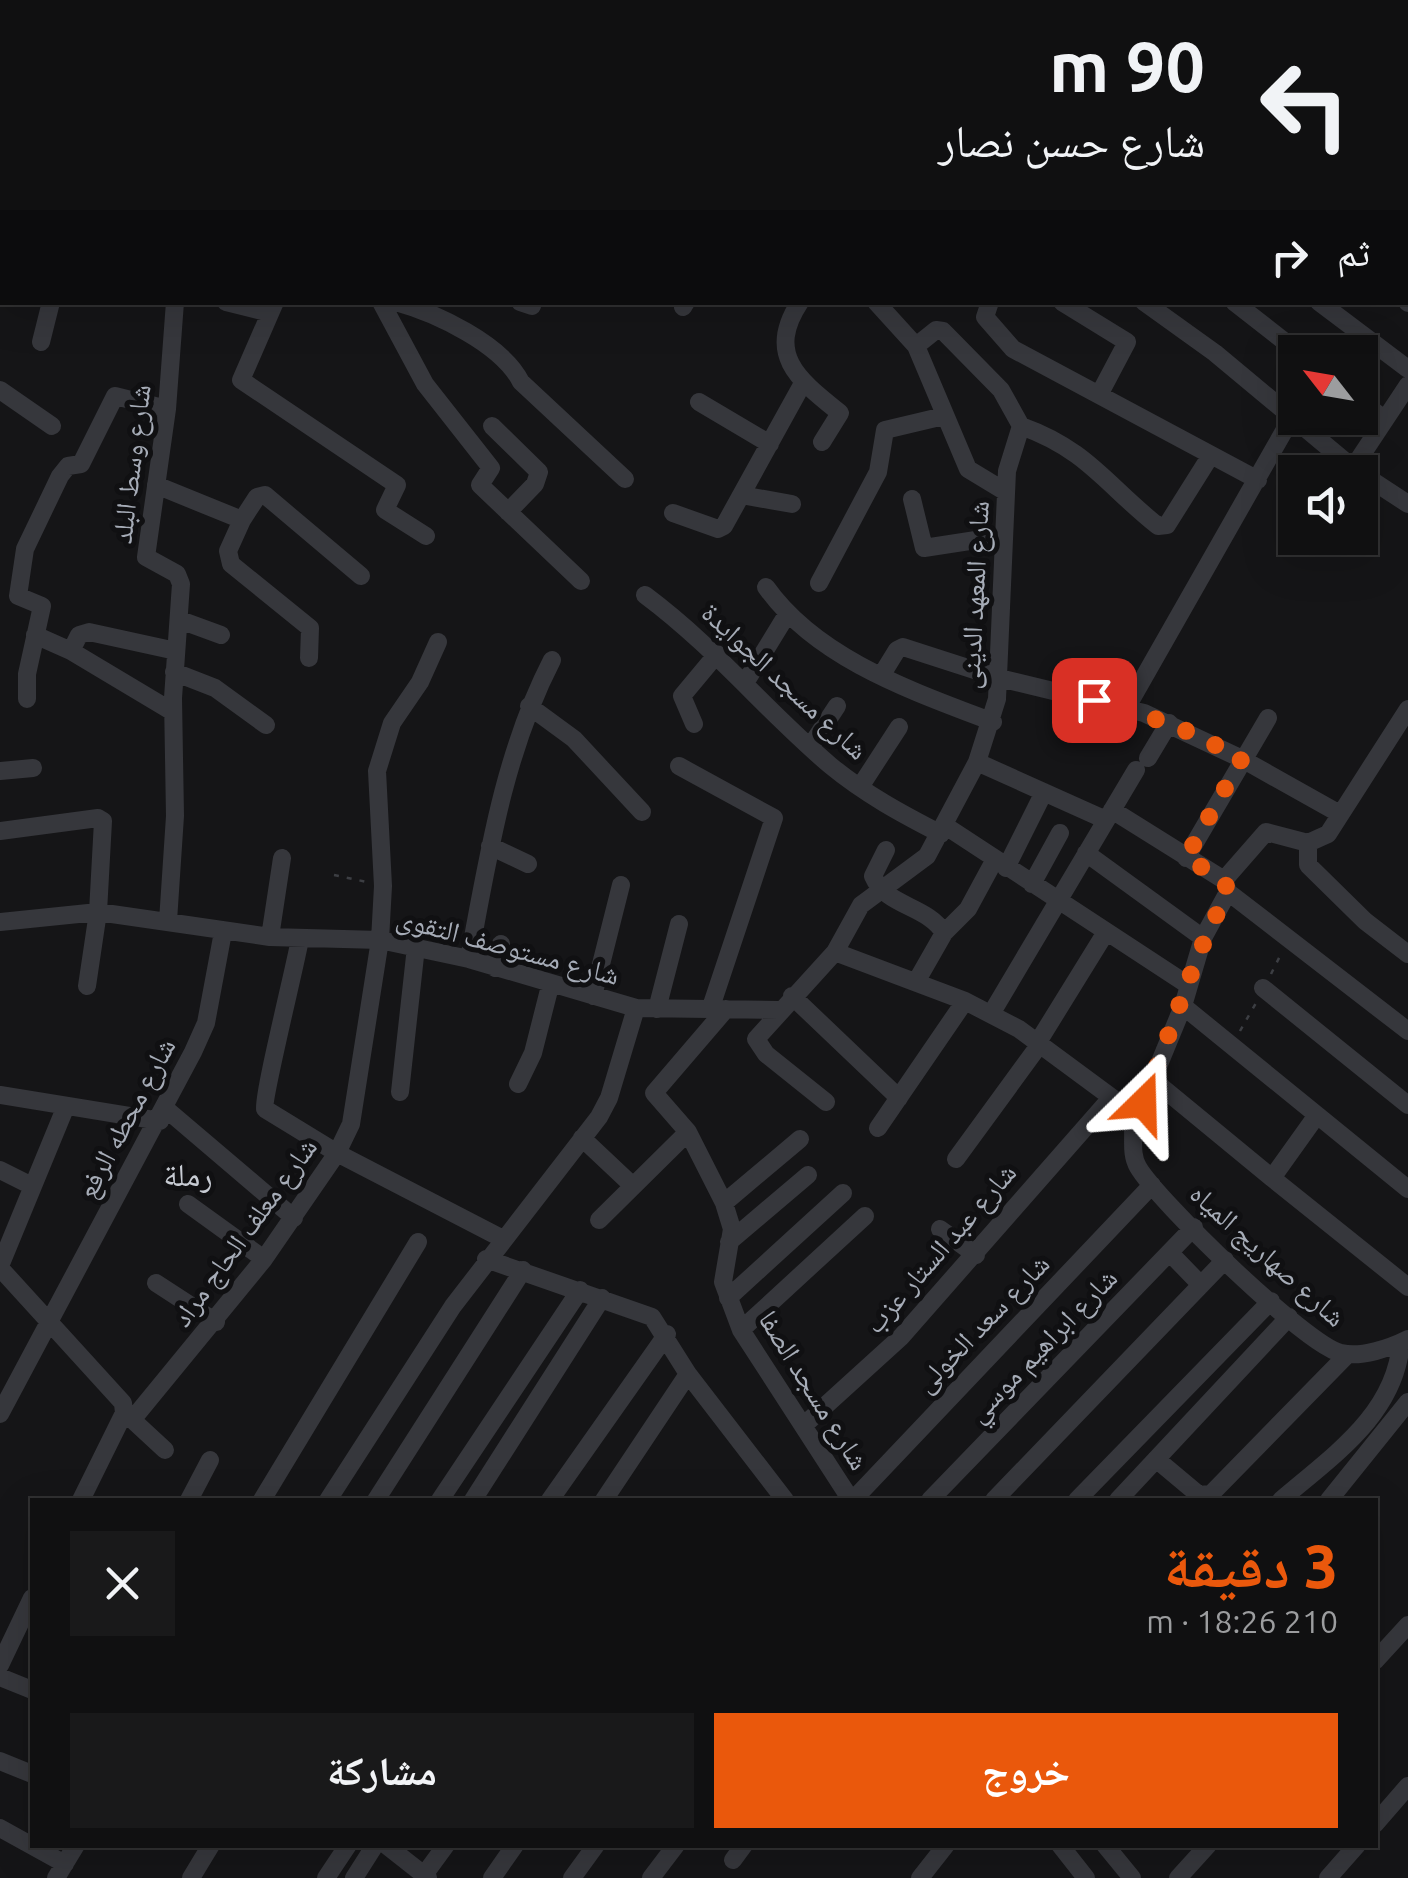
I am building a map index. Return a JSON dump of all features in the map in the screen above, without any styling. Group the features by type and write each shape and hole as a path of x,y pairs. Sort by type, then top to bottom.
{"street":[{"path":"41,342 50,305"},
{"name":"شارع وسط البلد","path":"168,921 175,816 172,712 180,577 146,557 167,409 174,305"},
{"path":"383,305 426,384 492,468 480,485 581,581"},
{"path":"404,305 429,315 510,362 521,382 574,426 626,479"},
{"path":"798,305 786,325 786,354 803,383 840,413 822,442"},
{"path":"879,305 916,346 968,469 1006,492"},
{"path":"989,305 985,317 1013,348 1258,480"},
{"path":"1067,305 1127,342 1099,395"},
{"path":"1148,305 1216,353 1278,405"},
{"path":"1238,305 1278,336"},
{"path":"1323,305 1408,369"},
{"path":"273,308 240,380 397,485 386,510 426,536"},
{"path":"916,346 936,330 943,331 1000,390 1022,426 1057,439 1081,454 1153,523 1167,525 1211,455"},
{"path":"673,512 721,529 803,383"},
{"path":"1362,455 1408,386"},
{"path":"0,390 52,426"},
{"path":"27,699 42,606 18,596 22,563 63,471 81,464 115,396 167,409"},
{"path":"698,402 770,444"},
{"path":"1378,414 1386,420"},
{"path":"820,584 878,472 885,430 944,416"},
{"path":"492,426 539,472 535,484 508,512"},
{"name":"شارع المعهد الدينى","path":"778,1010 835,952 855,912 927,856 976,762 992,722 999,678 1007,471 1022,426"},
{"path":"1126,708 1282,435"},
{"path":"1314,435 1337,455"},
{"path":"1378,484 1408,504"},
{"path":"156,486 242,520"},
{"path":"309,658 310,628 232,564 228,551 257,497 265,495 361,576"},
{"path":"741,496 792,504"},
{"path":"912,499 924,548 1002,536"},
{"path":"766,586 786,616 881,676 992,722"},
{"name":"شارع مسجد الجوايدة","path":"646,595 717,654 810,747 860,787 886,806 943,830 1058,901"},
{"path":"745,683 786,616"},
{"path":"180,620 221,635"},
{"path":"71,651 78,635 89,632 176,651"},
{"path":"36,635 71,651 172,712"},
{"name":"شارع معلف الحاج مراد","path":"82,1498 126,1412 216,1322 338,1154 358,1099 380,940 383,886 377,772 392,723 420,682 438,642"},
{"path":"881,676 896,650 903,647 999,678 1126,708 1169,723 1242,758 1340,814"},
{"path":"694,724 682,696 717,654"},
{"path":"470,960 490,846 528,706 552,660"},
{"path":"174,672 215,688 266,725"},
{"path":"528,706 574,739 642,812"},
{"path":"810,747 837,706"},
{"path":"1134,1126 1226,886 1266,832 1308,843 1328,834 1408,710"},
{"path":"1186,858 1268,718"},
{"path":"991,1014 1109,815 1169,723"},
{"path":"860,787 899,727"},
{"path":"976,762 1109,815 1186,858 1408,1031"},
{"path":"679,766 758,807 774,820 718,1009"},
{"path":"0,771 34,768"},
{"path":"916,982 944,932 968,908 1000,864 1044,792"},
{"path":"0,831 98,818 105,824 88,986"},
{"path":"1032,884 1060,833"},
{"path":"1308,843 1308,865 1365,921 1408,954"},
{"path":"490,846 528,864"},
{"path":"886,850 873,876 880,891 930,918 944,932"},
{"path":"1086,853 1203,938"},
{"path":"270,937 282,858"},
{"path":"593,996 621,884"},
{"path":"1058,901 1188,985"},
{"name":"شارع مستوصف التقوى","path":"0,922 98,912 270,937 380,940 470,960 636,1008 778,1010"},
{"path":"657,1009 679,924"},
{"name":"شارع محطه الرفع","path":"0,1414 48,1318 163,1115 206,1024 224,932"},
{"path":"956,1159 1039,1043 1106,932"},
{"path":"300,938 263,1104 274,1116 338,1154 503,1239"},
{"path":"495,968 500,944"},
{"path":"400,1092 416,946"},
{"name":"شارع صهاريج المياه","path":"835,952 991,1014 1039,1043 1126,1108 1134,1126 1136,1164 1152,1185 1224,1260 1326,1347 1347,1355 1404,1341"},
{"path":"518,1084 533,1054 550,986"},
{"path":"1263,988 1408,1104"},
{"path":"792,996 899,1098"},
{"path":"878,1128 965,1001"},
{"path":"1183,1006 1408,1189"},
{"path":"329,1498 486,1259 610,1098 636,1008"},
{"name":"شارع مسجد الصفا","path":"718,1009 654,1093 688,1132 724,1202 732,1229 724,1282 741,1330 851,1498"},
{"path":"778,1010 758,1034 758,1046 826,1102"},
{"path":"1152,1080 1408,1286"},
{"path":"0,1095 163,1115 294,1218"},
{"name":"شارع عبد الستار عزب","path":"802,1426 890,1348 976,1255 1083,1125 1111,1098"},
{"path":"66,1106 0,1267 164,1450"},
{"path":"1272,1178 1318,1116"},
{"path":"599,1220 688,1132"},
{"path":"582,1138 633,1186"},
{"path":"724,1202 800,1139"},
{"path":"0,1170 32,1186"},
{"path":"728,1242 808,1175"},
{"name":"شارع سعد الخولى","path":"854,1498 1152,1185"},
{"path":"728,1298 843,1193"},
{"path":"188,1204 264,1260"},
{"path":"741,1330 864,1216"},
{"name":"شارع ابراهيم موسي","path":"932,1498 1194,1228"},
{"path":"940,1229 976,1255"},
{"path":"263,1498 418,1242"},
{"path":"1170,1253 1201,1285"},
{"path":"486,1259 644,1312 666,1334 688,1374 783,1498"},
{"path":"996,1498 1224,1260"},
{"path":"377,1498 522,1270"},
{"path":"156,1283 216,1322"},
{"path":"441,1498 580,1290"},
{"path":"474,1498 602,1298"},
{"path":"1079,1498 1272,1301"},
{"path":"1122,1498 1289,1317"},
{"path":"551,1498 666,1334"},
{"path":"1283,1498 1340,1451 1378,1408 1394,1383 1404,1341"},
{"path":"1156,1459 1199,1495 1210,1494 1347,1355"},
{"path":"605,1498 688,1374"},
{"path":"1331,1498 1408,1402"},
{"path":"190,1498 210,1460"},
{"path":"762,1498 772,1484"},
{"path":"0,1665 30,1602"},
{"path":"1378,1659 1408,1625"},
{"path":"0,1677 30,1689"},
{"path":"0,1762 30,1773"},
{"path":"1378,1821 1408,1786"},
{"path":"0,1828 60,1871 74,1848"},
{"path":"191,1878 209,1848"},
{"path":"326,1878 346,1848"},
{"path":"354,1878 373,1848"},
{"path":"390,1848 426,1876 444,1848"},
{"path":"492,1878 513,1848"},
{"path":"572,1878 594,1848"},
{"path":"651,1878 674,1848"},
{"path":"920,1878 944,1848"},
{"path":"1062,1848 1075,1873"},
{"path":"1107,1848 1132,1878"},
{"path":"1178,1878 1205,1848"},
{"path":"1328,1878 1354,1848"}],"path":[{"path":"334,875 383,886"}],"district":[{"name":"رملة","path":"188,1175"}],"route":[{"path":"1094,700 1174,725 1242,758 1186,858 1224,880 1228,892 1203,938 1183,1006 1143,1103"}]}
